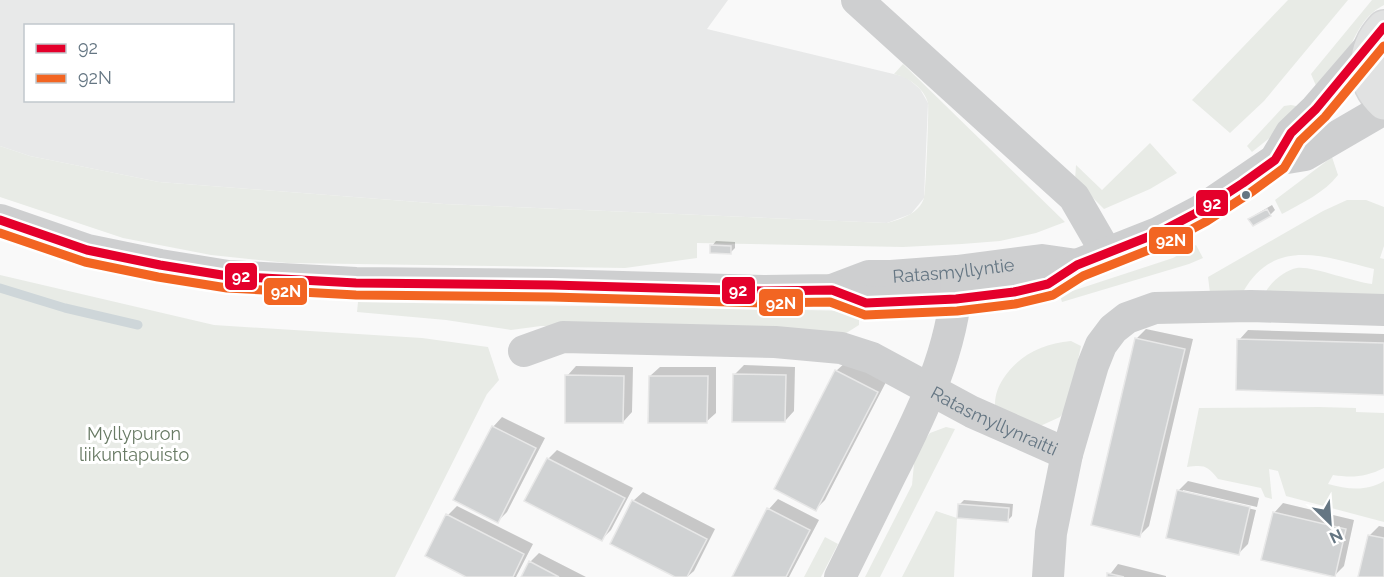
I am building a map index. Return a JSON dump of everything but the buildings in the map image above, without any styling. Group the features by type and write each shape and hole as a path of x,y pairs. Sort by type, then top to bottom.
{"main road":[{"path":"1378,35 1368,53 1368,74 1374,92 1384,103"}],"street":[{"path":"856,0 1074,197 1107,254"},
{"name":"Ratasmyllyntie","path":"1275,160 1291,133 1316,109 1378,35"},
{"name":"Ratasmyllyntie","path":"0,220 87,250 228,276 356,283 552,285 765,291 832,290 869,276 891,276 1014,292 1048,284 1077,265 1158,233 1200,211 1275,160 1305,155 1384,109"},
{"path":"840,577 908,441 930,390 945,350 956,285"},
{"name":"Ratasmyllynraitti","path":"524,351 563,337 775,342 841,348 872,358 972,412 1067,454 1101,345 1113,329 1127,318 1142,311 1155,308 1251,306 1384,310"},
{"path":"1048,577 1051,533 1067,454"}],"shaded area":[{"path":"0,0 728,0 707,29 906,77 920,89 928,103 924,198 911,214 887,223 444,204 159,182 30,156 0,146"}],"green space":[{"path":"1288,0 1348,0 1264,101 1230,133 1192,100"},
{"path":"1372,0 1384,0 1384,5 1363,23 1342,62 1320,95 1311,74"},
{"path":"903,64 1065,222 1036,233 1000,241 962,244 903,247 697,243 697,258 625,268 287,263 211,255 123,238 0,197 0,146 30,156 159,182 444,204 887,223 914,212 922,204 925,193 928,103 915,84 894,74"},
{"path":"1284,106 1296,106 1302,112 1252,152 1247,146"},
{"path":"1150,143 1177,173 1150,189 1104,209 1075,180 1076,165 1102,190"},
{"path":"1332,157 1338,175 1312,197 1282,214 1275,200"},
{"path":"1347,200 1366,200 1384,207 1384,246 1380,258 1384,259 1384,300 1265,294 1278,278 1297,268 1312,269 1372,284 1374,269 1319,256 1302,255 1286,257 1270,263 1256,274 1243,292 1210,293 1208,277 1323,211"},
{"path":"1196,245 1203,258 1062,302 1060,295 1173,258"},
{"name":"Myllypuron liikuntapuisto","path":"0,275 214,325 422,338 488,347 499,380 487,394 395,577 0,577"},
{"path":"358,302 859,311 859,325 840,337 821,332 541,326 511,330 446,320 357,312"},
{"path":"1071,341 1081,346 1068,406 1060,417 1038,427 995,405 996,394 1003,379 1024,357 1041,348"},
{"path":"1199,408 1356,408 1356,412 1384,413 1384,468 1359,476 1333,475 1328,484 1356,488 1370,487 1384,481 1384,522 1286,496 1278,471 1269,469 1272,499 1265,497 1261,488 1218,479 1205,467 1187,467"},
{"path":"946,427 955,429 880,577 865,577 912,485 915,453 930,433"},
{"path":"936,511 957,518 954,577 902,577"},
{"path":"825,537 838,544 821,577 804,577"}],"waterway":[{"path":"0,288 65,308 138,325"}],"transit line":[{"name":"92","path":"0,220 87,250 228,276 356,283 552,285 765,291 832,290 866,303 956,299 1014,292 1048,284 1077,265 1158,233 1200,211 1243,183 1275,160 1291,133 1316,109 1384,27"},
{"name":"92N","path":"0,233 85,262 227,288 356,295 552,297 765,303 830,302 865,315 957,311 1015,304 1053,295 1083,276 1164,244 1207,221 1250,193 1284,168 1300,141 1325,117 1384,46"}]}
